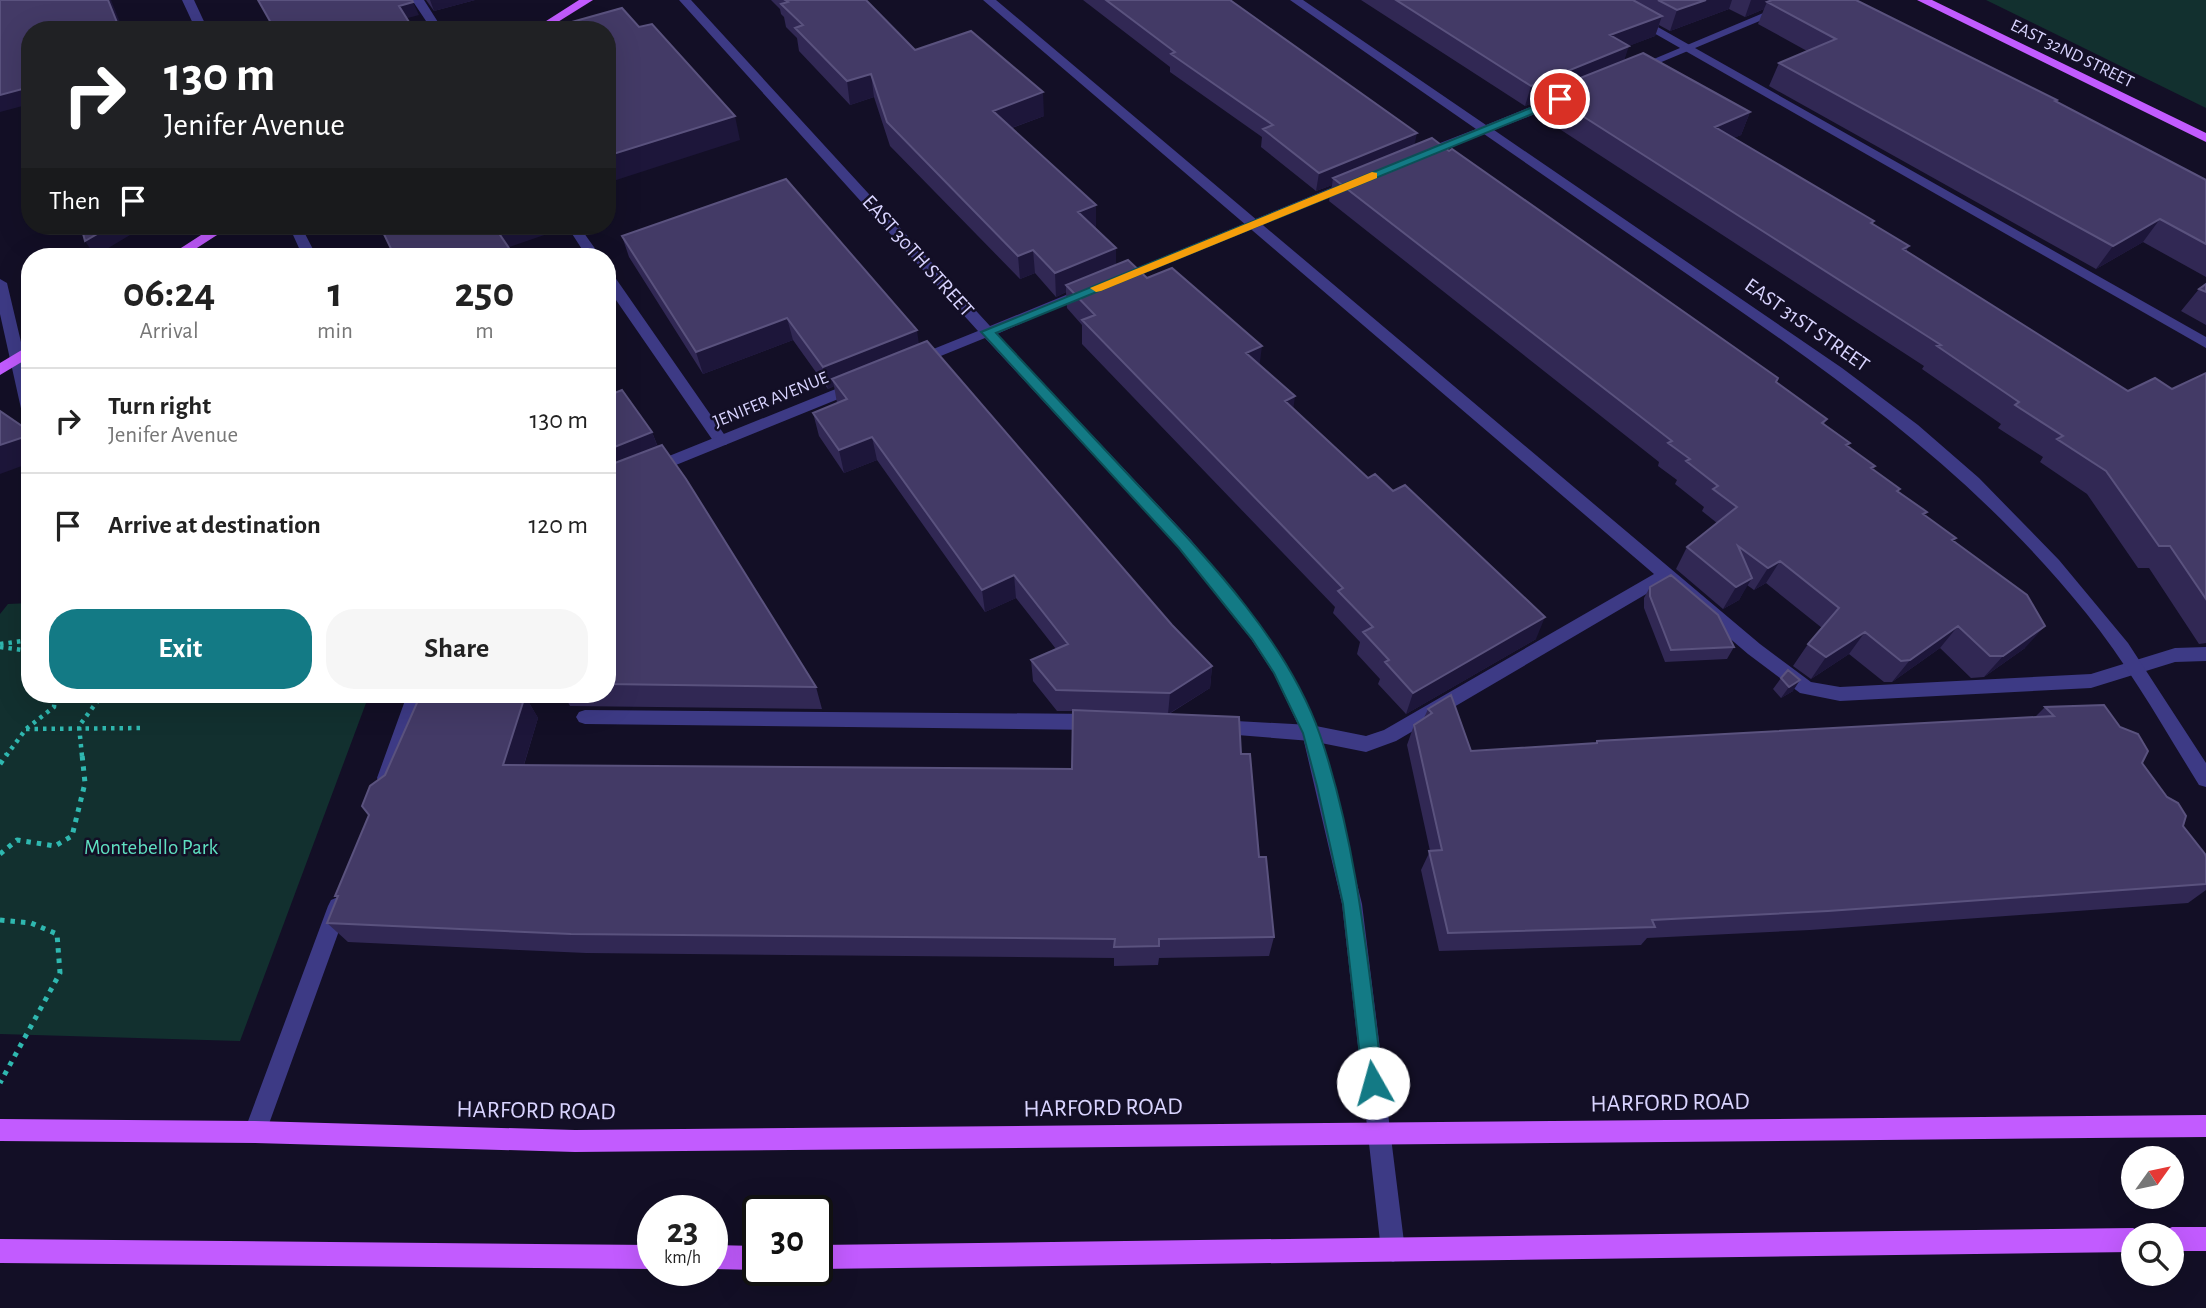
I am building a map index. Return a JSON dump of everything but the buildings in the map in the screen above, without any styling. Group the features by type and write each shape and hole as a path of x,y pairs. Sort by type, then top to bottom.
{"main road":[{"path":"552,21 587,0"},
{"name":"EAST 32ND STREET","path":"1923,0 2206,138"},
{"path":"189,248 209,235"},
{"path":"0,370 21,355"},
{"name":"HARFORD ROAD","path":"0,1130 255,1132 575,1141 2206,1126"},
{"path":"2184,1239 2206,1239"},
{"path":"833,1257 2121,1240"},
{"path":"0,1251 637,1257"}],"street":[{"path":"188,0 198,21"},
{"path":"418,0 432,21"},
{"name":"EAST 30TH STREET","path":"685,0 987,332 1185,544 1257,634 1281,670 1311,733 1352,904 1394,1250"},
{"path":"989,0 1666,575 1806,688 1840,694 2091,681 2175,655 2206,654"},
{"name":"EAST 31ST STREET","path":"1296,0 1846,378 1932,444 2043,552 2092,609 2134,667 2206,779"},
{"path":"1602,0 2206,344"},
{"path":"1623,74 1804,0"},
{"path":"1407,161 1573,94"},
{"path":"899,368 1368,177"},
{"path":"0,284 21,348"},
{"path":"616,289 721,441"},
{"name":"JENIFER AVENUE","path":"616,483 873,379"},
{"path":"1200,727 1311,733 1366,744 1390,736 1666,575"},
{"path":"378,798 413,703"},
{"path":"586,717 1116,722"},
{"path":"255,1132 345,888"}],"path":[{"path":"0,645 21,642"},
{"path":"0,645 21,649"},
{"path":"0,764 26,729 54,707 54,703"},
{"path":"0,854 17,840 55,845 72,836 85,783 79,726 96,703"},
{"path":"26,729 79,726 144,728"},
{"path":"0,920 31,923 57,934 60,973 0,1083"}],"green space":[{"path":"1986,0 2206,0 2206,108"},
{"name":"Montebello Park","path":"21,603 21,703 366,703 240,1041 0,1034 0,614 8,604"}],"slow traffic":[{"path":"1096,288 1372,175"}],"route":[{"path":"1373,1083 1352,904 1326,786 1311,733 1281,670 1257,634 1185,544 987,332 1560,99"}]}
